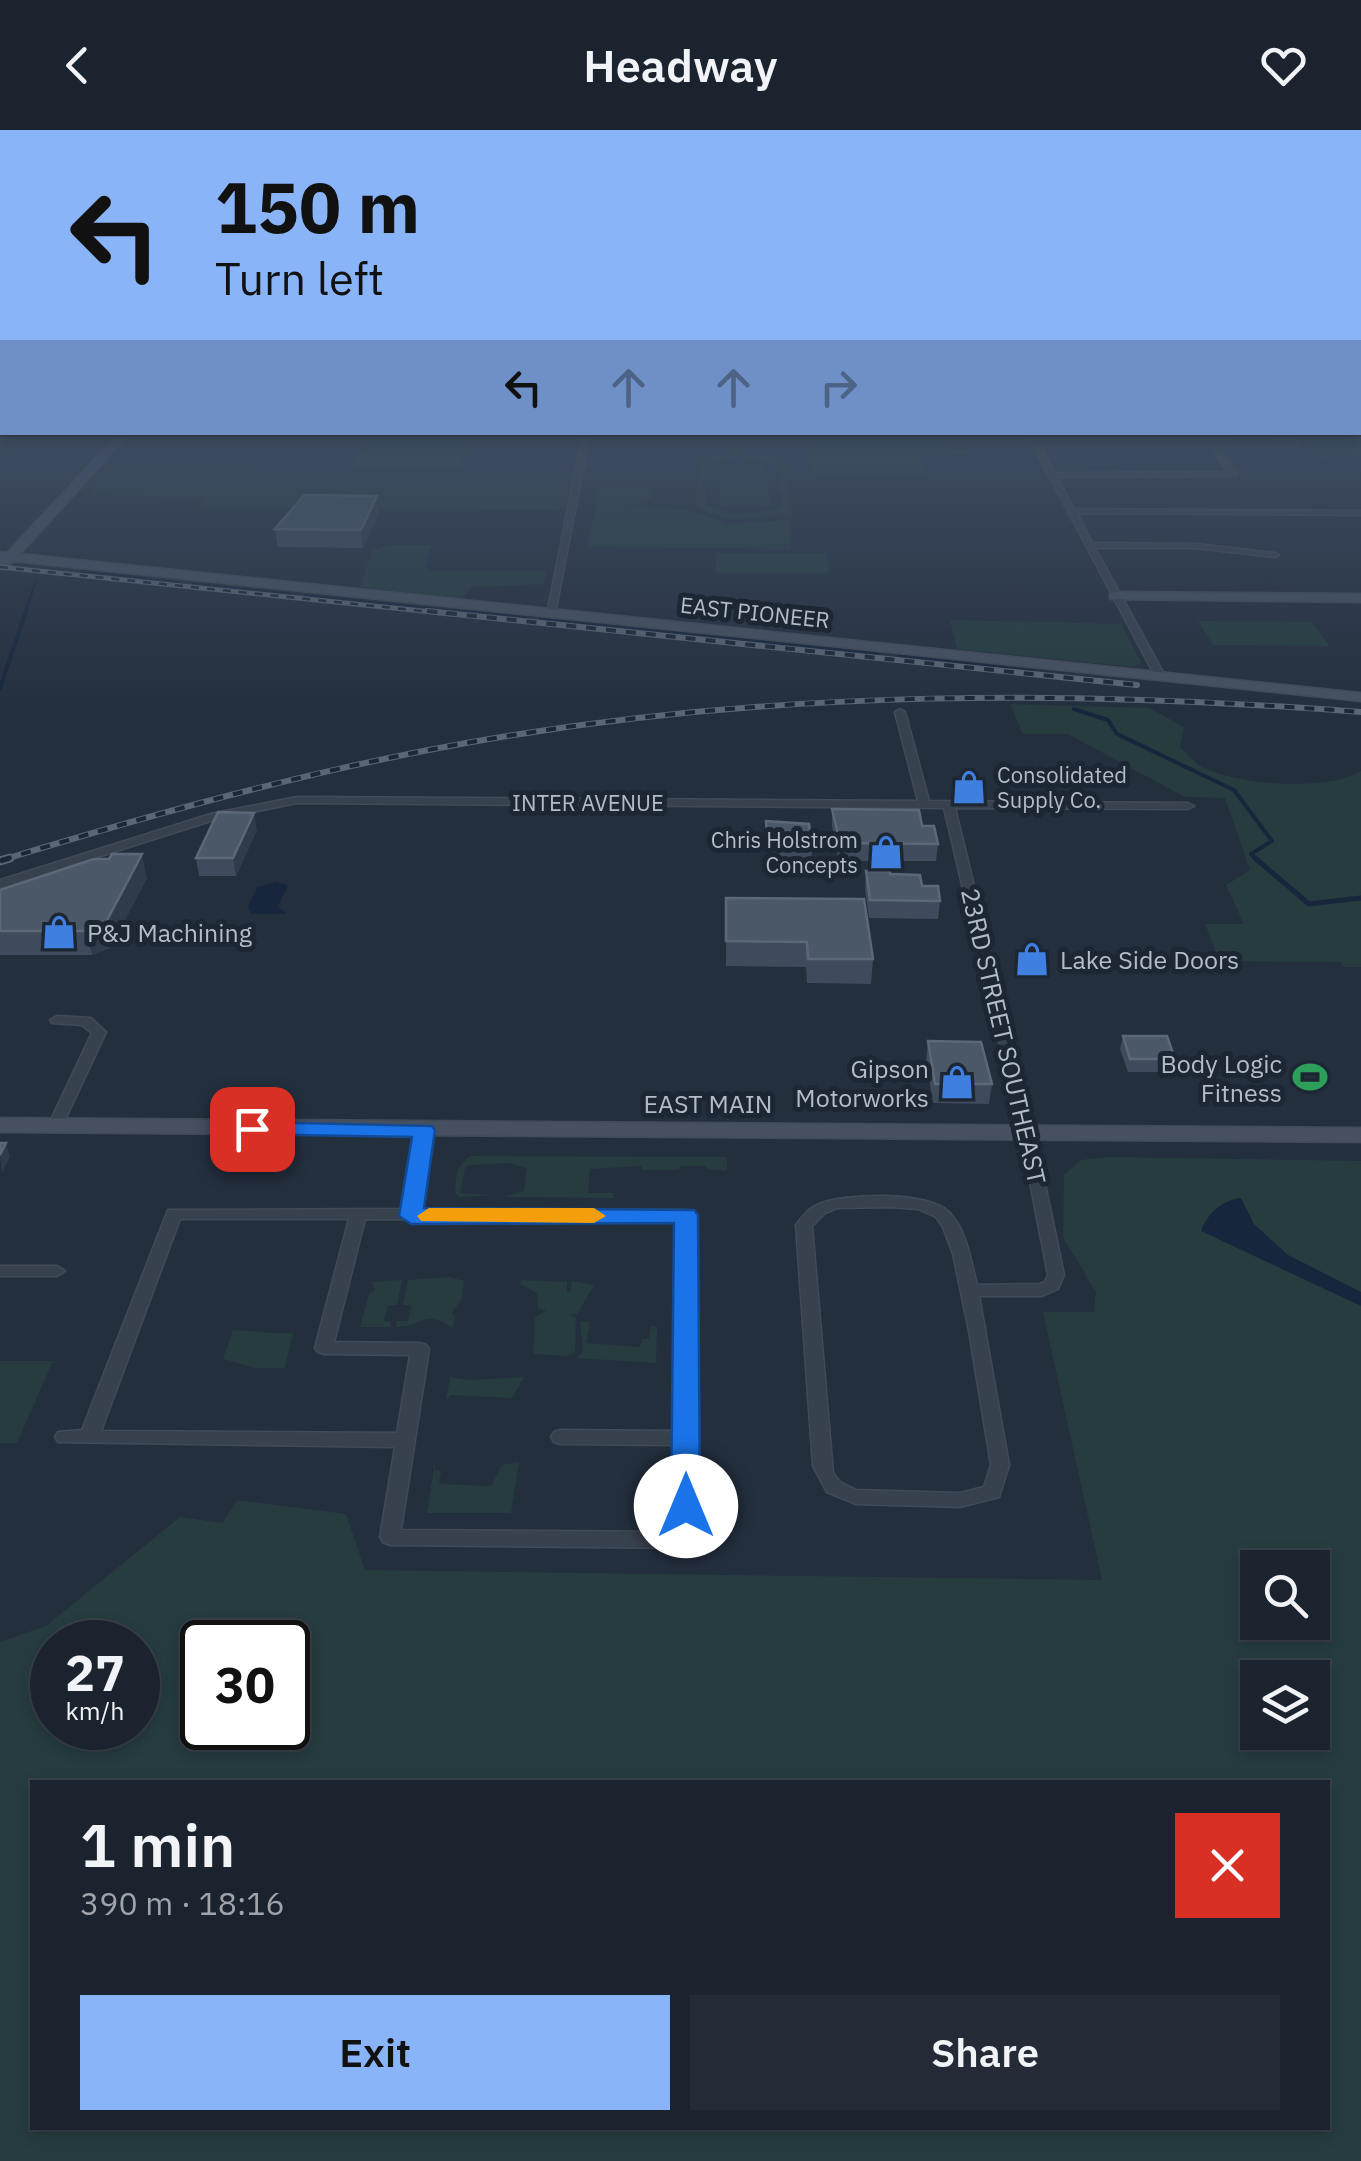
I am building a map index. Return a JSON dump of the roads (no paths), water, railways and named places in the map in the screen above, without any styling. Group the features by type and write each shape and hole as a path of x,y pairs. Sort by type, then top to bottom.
{"street":[{"path":"2,561 43,519"},
{"path":"551,614 570,519"},
{"path":"1074,519 1160,676"},
{"path":"1088,545 1206,546 1275,555"},
{"name":"EAST PIONEER","path":"2,561 144,571 1361,697"},
{"path":"1115,596 1361,598"},
{"path":"900,712 924,804"},
{"name":"INTER AVENUE","path":"0,884 215,816 285,801 1188,806"},
{"name":"23RD STREET SOUTHEAST","path":"949,804 1056,1269 1054,1282 1042,1290 970,1290"},
{"path":"55,1126 96,1042 95,1025 57,1020"},
{"name":"EAST MAIN","path":"0,1126 1361,1134"},
{"path":"411,1216 424,1130"},
{"path":"836,1203 917,1205 937,1211 952,1226 970,1290 1000,1466 992,1492 960,1500 856,1497 834,1489 822,1466 804,1225 807,1219 818,1209 836,1203"},
{"path":"89,1437 174,1214 686,1215 686,1540 390,1537 420,1348 324,1348 358,1216"},
{"path":"0,1271 57,1271"},
{"path":"64,1437 406,1440"},
{"path":"560,1437 686,1438"}],"water":[{"path":"276,882 288,885 278,906 287,914 251,914 248,907 257,887"},
{"path":"1241,1198 1254,1224 1288,1255 1361,1292 1361,1306 1201,1231 1216,1209"}],"waterway":[{"path":"82,571 180,583"},
{"path":"25,613 35,583"},
{"path":"193,584 290,594"},
{"path":"305,595 485,614"},
{"path":"461,611 525,618"},
{"path":"0,688 25,613"},
{"path":"540,619 877,654"},
{"path":"900,656 1034,672"},
{"path":"1074,709 1108,720 1117,734 1234,790 1272,841 1251,854 1258,860"},
{"path":"1255,858 1309,904 1361,898"}],"railway":[{"path":"0,567 451,614"},
{"path":"427,611 1137,685"},
{"path":"2,860 187,806 437,748 716,710 930,699 1038,698 1361,712"},
{"path":"0,861 10,858"}],"place":[{"name":"Consolidated Supply Co.","path":"969,787"},
{"name":"Chris Holstrom Concepts","path":"886,852"},
{"name":"P&J Machining","path":"59,932"},
{"name":"Lake Side Doors","path":"1032,959"},
{"name":"Body Logic Fitness","path":"1310,1077"},
{"name":"Gipson Motorworks","path":"957,1082"}]}
